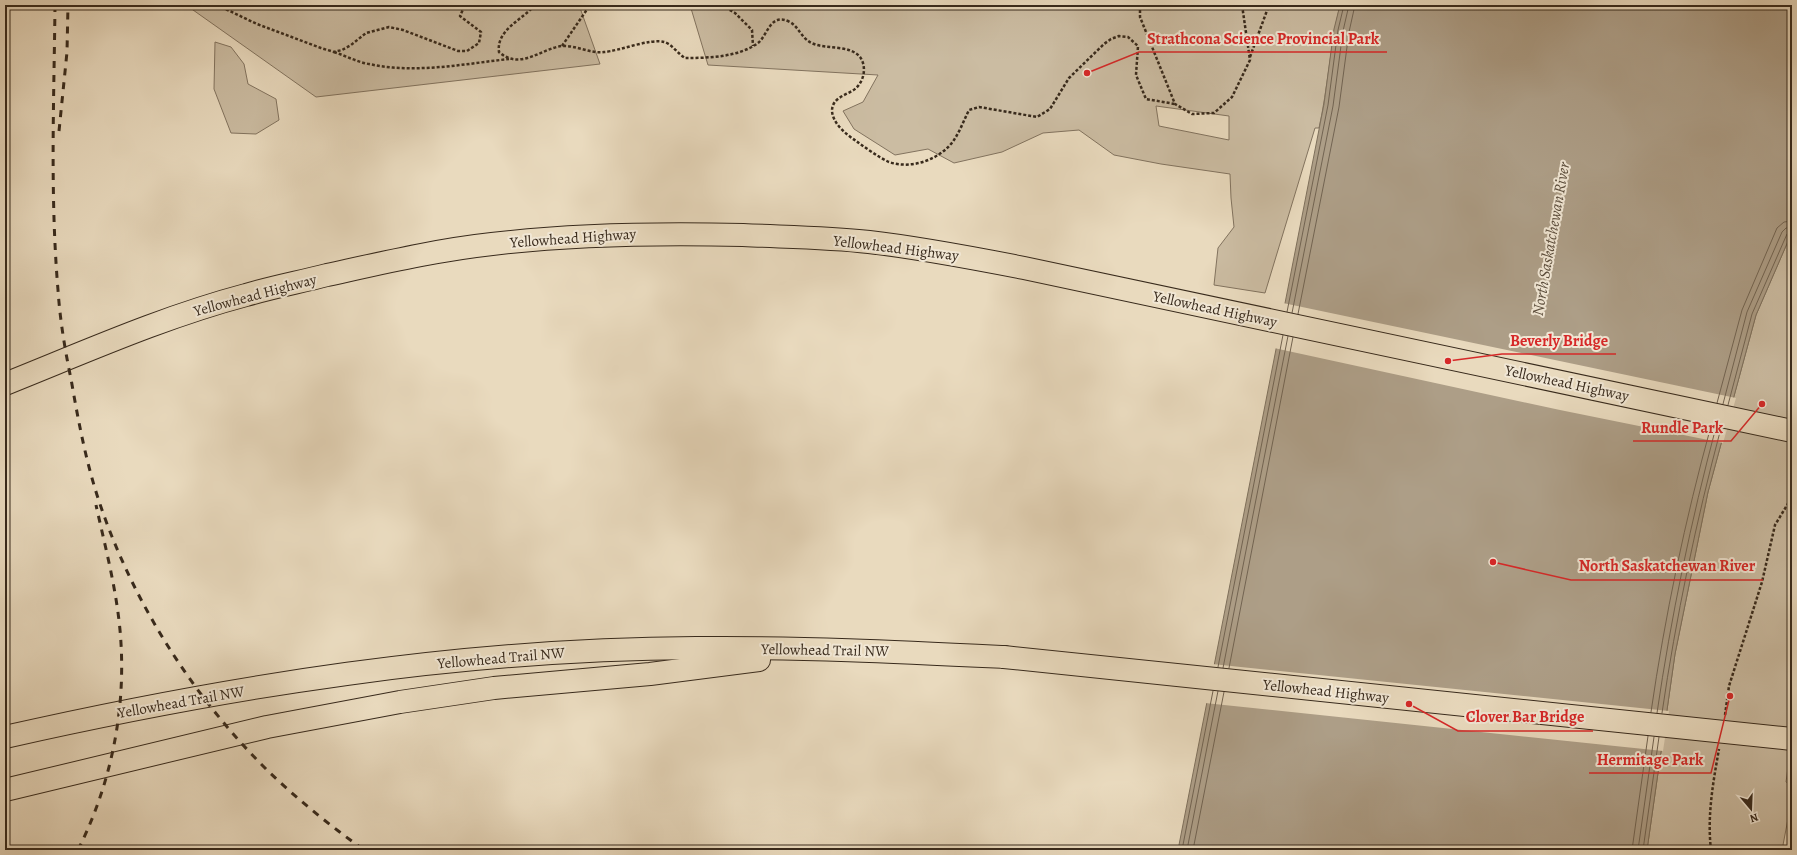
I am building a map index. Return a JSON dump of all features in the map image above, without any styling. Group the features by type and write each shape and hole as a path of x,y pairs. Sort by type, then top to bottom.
{"highway":[{"name":"Yellowhead Highway","path":"5,384 99,345 168,319 246,295 397,260 491,244 581,236 713,234 806,237 866,242 918,249 1024,268 1792,431"},
{"name":"Yellowhead Trail NW","path":"5,737 140,708 316,678 408,666 578,652 694,648 843,650 1004,657"},
{"path":"5,790 267,727 400,702 494,688 650,674 843,650"},
{"name":"Yellowhead Highway","path":"1004,657 1792,739"}],"path":[{"path":"217,5 257,24 321,48 334,51 356,61 391,67 450,66 511,59 534,56 562,46 603,52 655,41 664,42 685,58 720,56 742,51 753,46 762,40 769,26 782,20 789,22 797,28 803,38 813,44 849,50 860,57 864,68 864,76 860,83 852,91 842,95 834,103 832,110 833,117 840,128 854,140 890,162 908,164 924,162 942,152 954,140 969,110 979,107 1037,116 1050,109 1069,78 1104,44 1119,36 1128,37 1138,46 1136,75 1146,99 1175,104 1192,114 1214,113 1232,97 1250,60 1269,5"},
{"path":"334,51 347,48 366,32 389,28 403,30 458,51 467,51 479,43 481,32 460,16 465,5"},
{"path":"511,59 499,52 498,47 501,36 526,15 535,5"},
{"path":"562,46 576,28 590,5"},
{"path":"721,5 735,13 752,30 753,46"},
{"path":"1140,5 1140,17 1175,104"},
{"path":"1242,5 1250,60"},
{"path":"1724,720 1729,686 1762,582 1775,525 1792,497"},
{"path":"1711,850 1709,832 1712,787 1720,743"}],"shaded area":[{"path":"186,5 579,5 600,64 316,97"},
{"path":"690,5 1340,5 1319,128 1315,128 1265,293 1214,285 1218,248 1234,227 1230,174 1161,164 1114,155 1079,130 1043,133 1002,152 954,163 928,149 895,155 854,129 843,111 863,102 878,75 708,65","holes":["1156,106 1229,116 1229,140 1159,126"]},
{"path":"215,42 231,47 244,64 248,84 276,99 279,120 256,134 231,133 214,89"},
{"path":"1792,232 1792,739 1786,782 1792,785 1792,798 1783,845 1792,850 1647,850 1675,654 1708,492 1756,315"}],"water":[{"path":"1340,5 1792,5 1792,232 1756,315 1708,492 1675,654 1647,850 1178,850 1324,104 1334,29"}],"pier":[{"path":"1283,303 1736,398 1723,443 1560,410 1274,348"},
{"path":"1212,664 1669,711 1663,751 1205,703"}],"railway":[{"path":"55,5 53,183 60,312 85,452 97,495 110,532 144,605 186,673 210,705 235,736 286,788 364,850"},
{"path":"59,131 67,52 68,5"},
{"path":"78,850 100,798 108,771 119,715 121,687 122,658 116,598 96,505"}],"place":[{"name":"Strathcona Science Provincial Park","path":"1087,73"},
{"name":"Beverly Bridge","path":"1448,361"},
{"name":"Rundle Park","path":"1762,404"},
{"name":"North Saskatchewan River","path":"1493,562"},
{"name":"Hermitage Park","path":"1730,696"},
{"name":"Clover Bar Bridge","path":"1409,704"}]}
